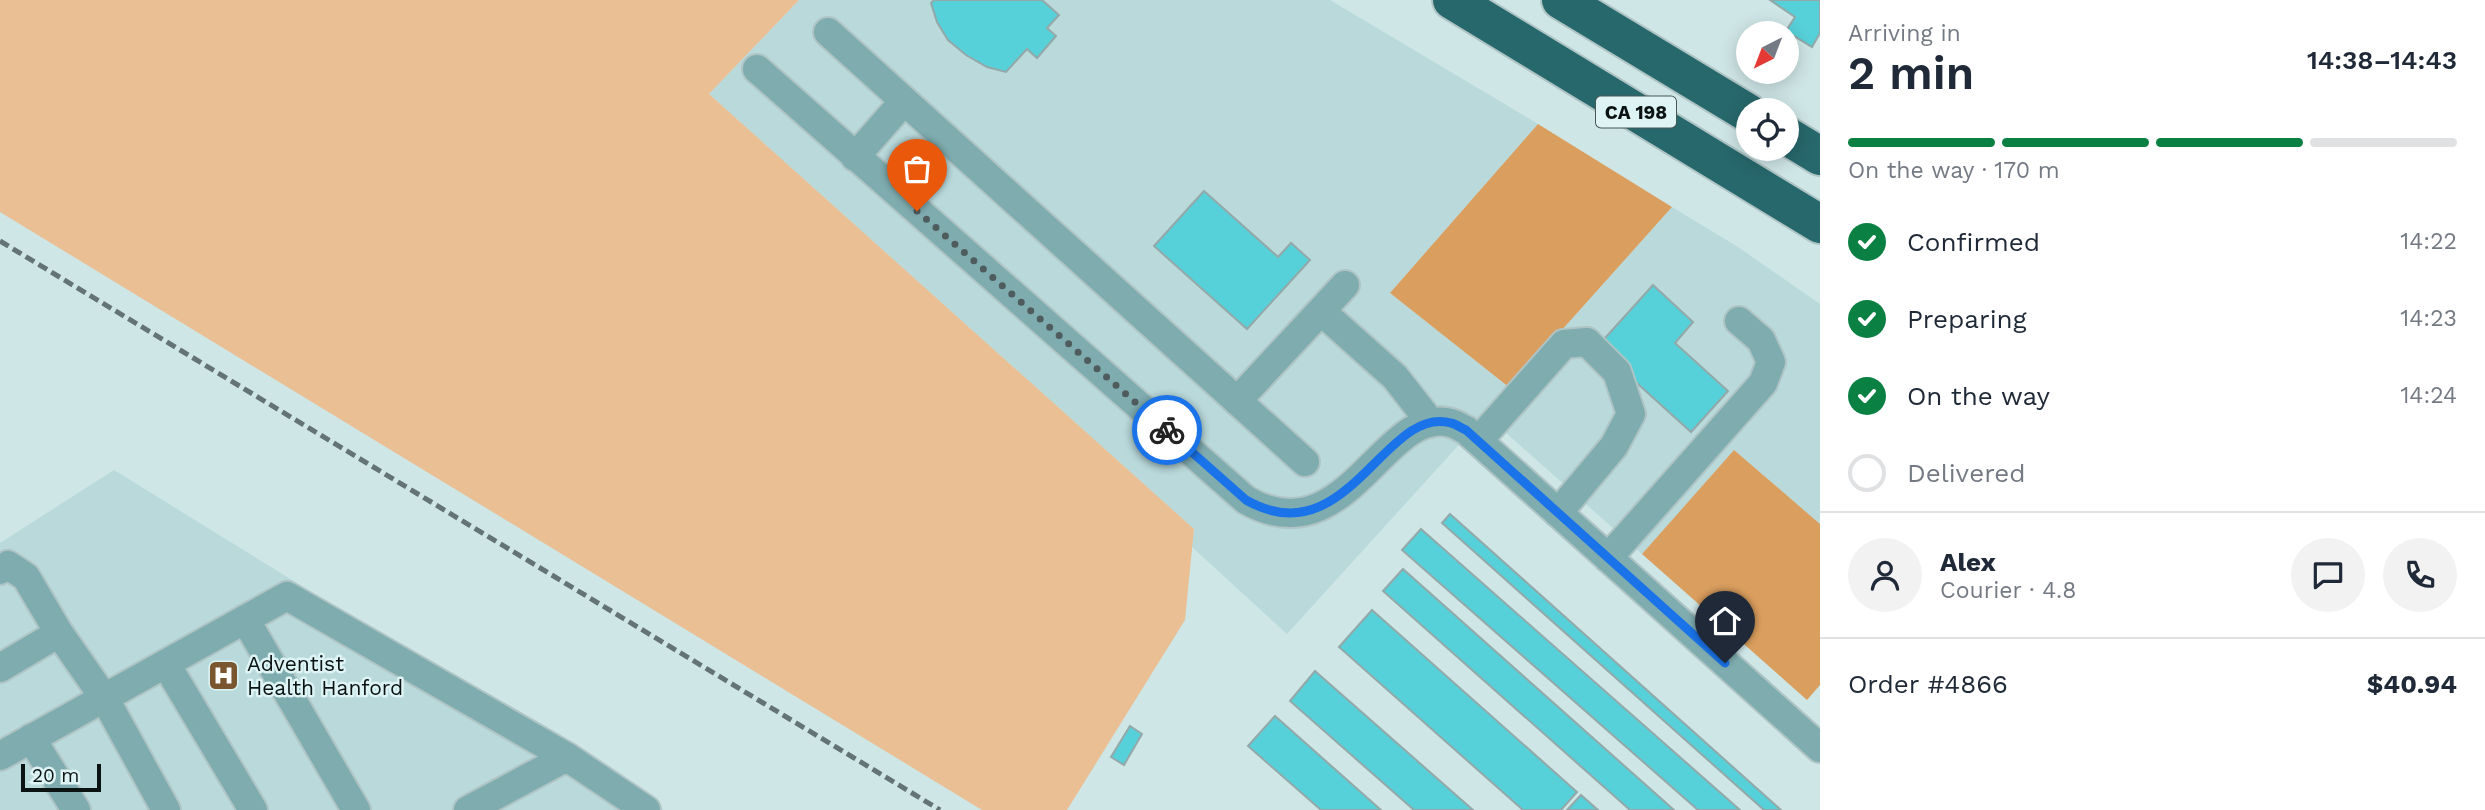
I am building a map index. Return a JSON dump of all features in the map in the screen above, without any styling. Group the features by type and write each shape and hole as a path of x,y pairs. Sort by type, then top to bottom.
{"highway":[{"name":"CA 198","path":"1452,0 1820,224"},
{"name":"CA 198","path":"1561,0 1736,106"},
{"path":"1799,143 1820,156"}],"street":[{"path":"828,32 1305,462"},
{"path":"757,69 1246,500 1259,508 1284,514 1323,506 1342,494 1400,440 1419,427 1432,422 1450,422 1466,430 1608,558 1814,731"},
{"path":"855,157 905,101"},
{"path":"1237,401 1345,285"},
{"path":"1321,311 1395,377 1432,422"},
{"path":"1608,558 1763,383 1771,362 1762,340 1740,321"},
{"path":"1478,441 1564,344 1587,342 1617,372 1631,414 1614,446 1558,513"},
{"path":"0,570 8,565 26,577 59,633 105,699 166,810"},
{"path":"0,756 287,596 567,757 646,810"},
{"path":"245,619 356,810"},
{"path":"0,668 59,633"},
{"path":"166,664 253,810"},
{"path":"32,738 76,810"},
{"path":"468,810 567,757"}],"shaded area":[{"path":"0,0 799,0 709,94 1194,529 1185,620 1067,810 982,810 0,212"},
{"path":"799,0 1330,0 1538,124 1390,293 1510,388 1672,207 1738,247 1820,304 1820,524 1734,450 1642,554 1486,415 1287,634 1192,547 1194,529 709,94"},
{"path":"1538,124 1672,207 1510,388 1390,293"},
{"path":"1734,450 1820,524 1820,685 1807,700 1642,554"},
{"name":"Adventist Health Hanford","path":"114,470 664,810 0,810 0,543"}],"building":[{"path":"934,0 1042,0 1059,15 1047,28 1056,36 1037,58 1027,49 1006,72 987,67 948,40 937,22 931,3"},
{"path":"1770,0 1820,0 1820,33 1812,47 1799,39 1799,21 1792,21 1795,17"},
{"path":"1204,191 1278,257 1291,243 1310,260 1247,329 1154,246"},
{"path":"1653,285 1693,322 1675,343 1728,391 1691,432 1597,347"},
{"path":"1450,514 1781,810 1764,810 1442,523"},
{"path":"1421,529 1740,810 1698,810 1402,550"},
{"path":"1403,569 1674,810 1630,810 1383,591"},
{"path":"1372,610 1577,792 1561,810 1523,810 1339,647"},
{"path":"1315,671 1473,810 1414,810 1290,701"},
{"path":"1275,716 1381,810 1321,810 1248,746"},
{"path":"1130,726 1142,734 1124,765 1111,757"},
{"path":"1581,795 1598,810 1567,810"}],"railway":[{"path":"0,241 940,810"}],"way so far":[{"path":"917,211 1167,430"}],"place":[{"name":"Adventist Health Hanford","path":"224,676"}],"route":[{"path":"1167,430 1246,500 1259,508 1284,514 1323,506 1342,494 1400,440 1419,427 1432,422 1450,422 1466,430 1725,663"}]}
